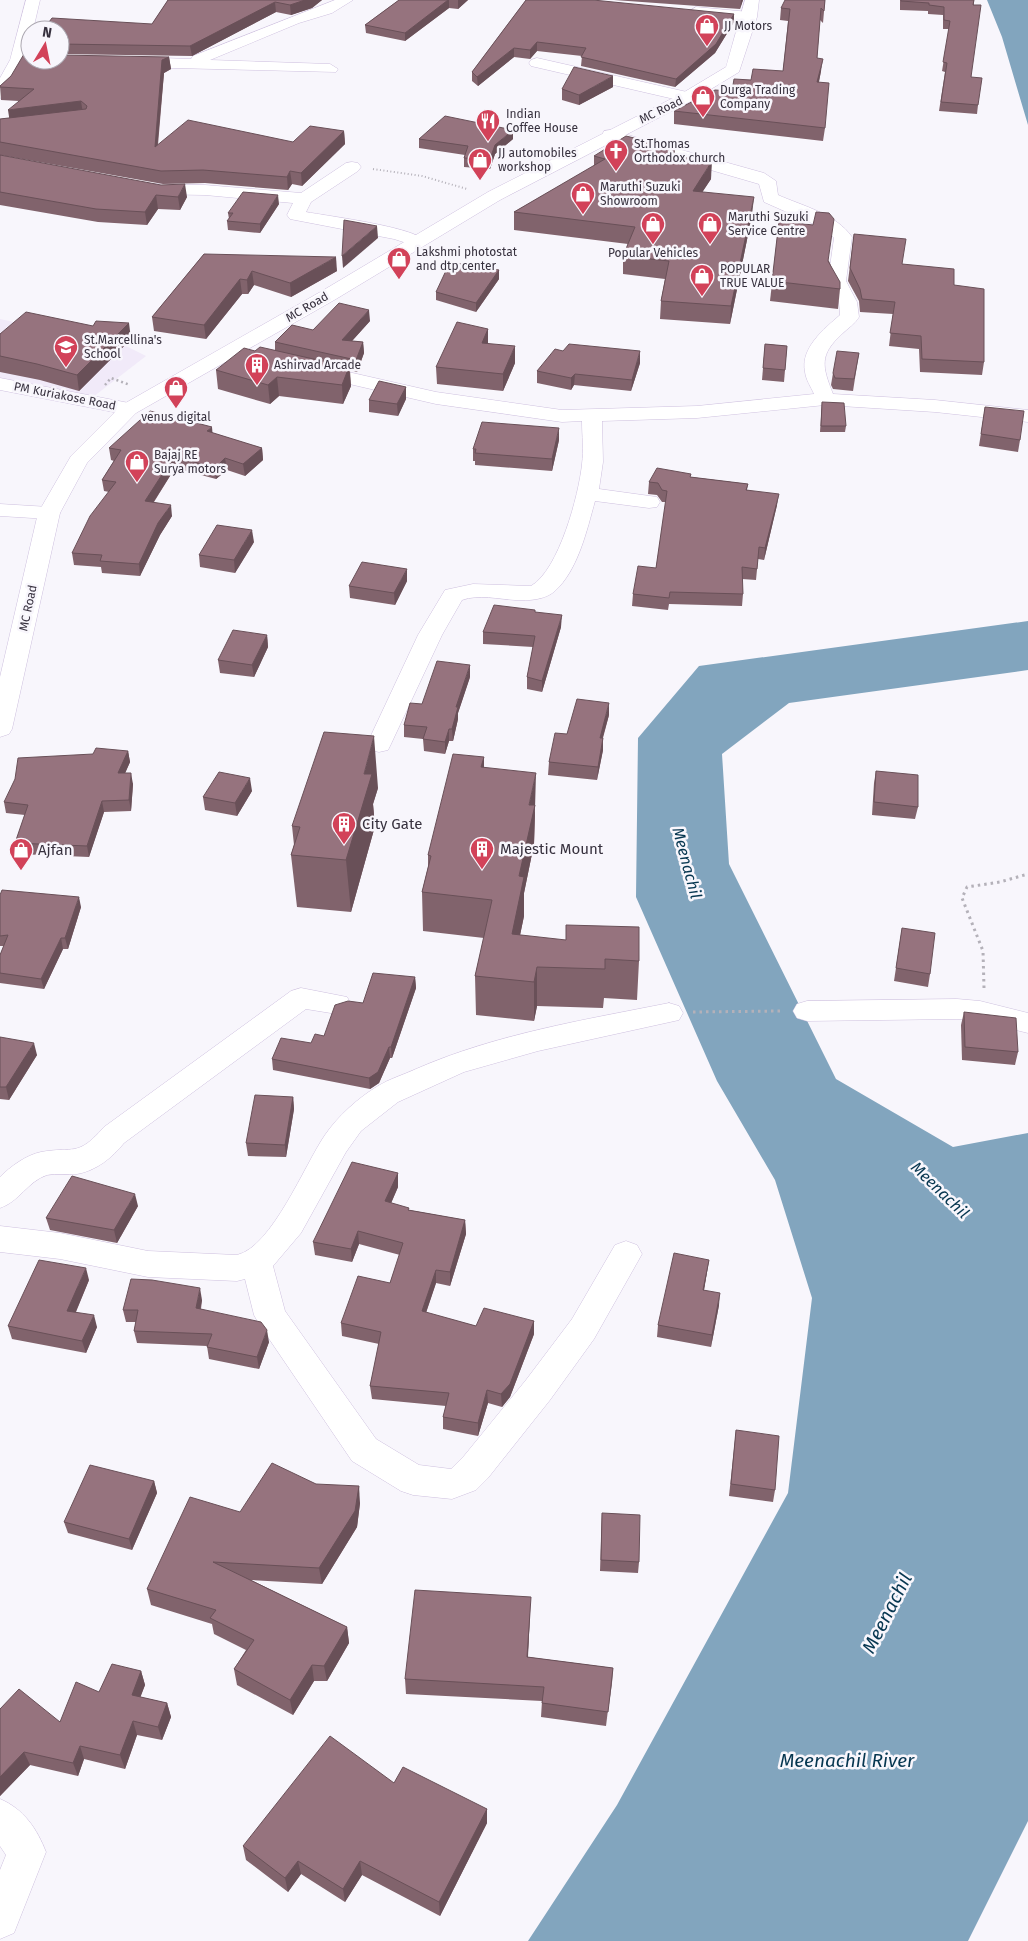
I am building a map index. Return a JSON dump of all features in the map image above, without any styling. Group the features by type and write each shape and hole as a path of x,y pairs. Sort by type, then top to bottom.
{"street":[{"path":"30,20 33,0"},
{"path":"191,63 294,20 328,10 346,0"},
{"path":"681,11 751,8"},
{"name":"MC Road","path":"0,729 49,513 78,460 129,409 329,295 494,196 687,97 733,69 751,8"},
{"path":"115,61 330,69"},
{"path":"537,63 687,97"},
{"path":"0,91 20,65"},
{"path":"610,135 758,176 767,181 770,198 833,226 843,237 837,281 848,302 850,317 830,334 816,351 815,373 822,386 825,399"},
{"path":"352,167 304,199 296,215 398,234 416,242"},
{"path":"134,187 162,191 205,190 304,199"},
{"path":"231,351 259,358"},
{"path":"296,366 436,398 562,416 697,412 825,399 935,406 1028,416"},
{"name":"PM Kuriakose Road","path":"0,384 129,409"},
{"path":"379,744 430,635 453,595 472,590 539,592 548,585 558,572 572,543 592,468 592,415"},
{"path":"585,493 649,502"},
{"path":"0,510 49,513"},
{"path":"0,1196 18,1178 42,1164 79,1162 102,1149 114,1135 301,998 337,1004"},
{"path":"807,1011 957,1009 980,1011 1028,1023"},
{"path":"0,1239 60,1246 148,1264 236,1268 257,1263 290,1224 335,1144 350,1123 388,1094 455,1064 529,1043 669,1012"},
{"path":"257,1263 270,1315 364,1450 412,1480 452,1484 464,1479 476,1467 538,1390 583,1329 626,1254"},
{"path":"0,1818 10,1827 27,1852 0,1919"}],"path":[{"path":"352,167 422,176 494,196"},
{"path":"99,390 111,378 133,386"},
{"path":"980,1011 987,967 983,944 962,898 967,887 1000,882 1028,874"},
{"path":"669,1012 807,1011"}],"shaded area":[{"name":"St.Marcellina's School","path":"0,319 126,346 146,356 93,397 0,379"}],"water":[{"path":"987,0 1028,0 1028,125 1002,37"},
{"name":"Meenachil River","path":"1028,621 1028,670 789,703 722,754 729,864 836,1079 953,1147 1028,1133 1028,1821 968,1941 528,1941 617,1805 788,1493 812,1298 775,1180 717,1081 636,897 638,738 699,666"}],"building":[{"path":"168,0 305,0 290,5 275,2 190,46 70,44 70,20 50,20 52,18 152,24"},
{"path":"399,0 448,0 405,33 365,25"},
{"path":"526,0 593,0 734,14 716,44 676,79 581,57 586,48 537,42 530,50 514,48 477,77 472,72"},
{"path":"785,0 825,0 824,11 821,8 817,58 823,59 817,82 829,83 825,128 674,111 715,90 732,91 734,79 751,80 753,69 783,71 790,9 781,8"},
{"path":"901,0 974,0 973,5 981,5 971,77 982,78 978,105 941,102 947,63 943,62 950,21 944,20 944,7 929,5 929,3"},
{"path":"70,55 169,57 162,60 155,147 188,120 293,142 310,126 344,131 301,173 290,171 287,177 203,170 161,171 0,142 0,119 86,109 87,106 81,101 8,110 34,89 0,87 11,76 20,61 20,70 70,70"},
{"path":"574,67 613,76 579,95 562,89"},
{"path":"445,116 513,130 495,145 490,159 464,158 468,146 419,139"},
{"path":"626,136 675,148 665,154 712,161 693,191 754,197 731,306 661,301 669,261 623,256 635,227 514,212 605,159 594,156"},
{"path":"0,155 161,185 185,184 178,197 156,195 145,212 96,209 0,192"},
{"path":"243,192 278,195 260,224 227,221 233,213 228,213"},
{"path":"816,212 829,213 834,219 828,261 840,282 840,289 772,281 779,221 813,225"},
{"path":"344,220 377,226 342,256"},
{"path":"854,234 906,239 902,264 954,269 954,285 984,289 984,362 922,359 921,336 890,333 895,302 862,299 860,289 850,268"},
{"path":"204,254 336,257 290,283 252,271 247,280 240,279 204,325 152,317"},
{"path":"450,262 499,270 476,303 436,292"},
{"path":"339,303 369,310 342,340 363,342 356,360 275,342 292,325 313,330"},
{"path":"26,312 93,326 96,321 129,323 77,375 0,356 0,334"},
{"path":"457,322 488,329 482,343 515,346 503,374 436,367"},
{"path":"569,344 640,351 632,380 575,374 571,378 537,371 555,349 563,351"},
{"path":"765,344 787,346 785,370 763,368"},
{"path":"260,347 349,367 342,385 277,377 268,385 216,370 244,348 255,351"},
{"path":"837,351 859,353 854,379 835,378 833,373"},
{"path":"379,381 406,387 397,404 369,400"},
{"path":"822,402 844,403 846,426 821,426"},
{"path":"985,407 1024,411 1020,440 981,434"},
{"path":"150,411 212,427 207,431 262,448 243,464 225,458 215,468 174,456 145,501 171,505 158,523 139,564 100,561 102,555 72,553 90,516 116,482 102,480 121,450 109,448"},
{"path":"482,422 559,428 552,459 475,453 476,449 473,449"},
{"path":"657,468 691,474 690,477 748,484 746,490 779,494 765,548 759,547 757,569 742,567 743,594 670,592 669,598 633,594 638,566 656,568 667,491 662,490 658,483 649,482"},
{"path":"217,525 252,530 234,560 199,555"},
{"path":"362,562 407,569 394,593 349,586"},
{"path":"494,605 562,615 542,681 527,677 535,636 483,632"},
{"path":"233,630 267,635 252,665 218,660"},
{"path":"437,661 470,665 456,707 458,707 452,729 449,729 445,742 423,739 427,727 404,725 410,703 422,704"},
{"path":"577,699 609,703 600,738 603,738 598,767 549,762 555,733 567,734"},
{"path":"324,732 374,736 364,774 372,774 346,860 291,855 300,827 292,826"},
{"path":"96,748 128,751 118,773 131,773 129,800 102,801 87,846 15,843 28,805 4,802 15,779 18,758 93,754"},
{"path":"453,754 484,757 481,767 536,773 529,805 535,805 519,876 524,877 512,934 566,940 566,925 639,927 639,961 605,959 605,969 537,967 534,982 475,976 492,900 422,892 431,856 428,855"},
{"path":"876,771 918,775 918,807 874,802"},
{"path":"219,772 250,778 235,803 203,797"},
{"path":"2,890 79,897 65,938 61,938 41,979 0,973 0,955 8,935 0,936 0,895"},
{"path":"902,928 935,933 930,974 896,968"},
{"path":"373,973 415,977 391,1047 389,1047 378,1072 369,1078 272,1059 281,1038 311,1043 315,1034 324,1036 335,1005 348,1001 363,1003"},
{"path":"964,1012 1016,1018 1018,1052 965,1047"},
{"path":"0,1037 34,1043 6,1087 0,1087"},
{"path":"255,1095 293,1097 285,1145 246,1143"},
{"path":"352,1162 398,1173 385,1201 409,1208 408,1210 465,1220 450,1272 436,1270 422,1311 476,1326 484,1308 534,1321 510,1384 501,1394 487,1390 478,1423 443,1417 449,1393 370,1386 381,1332 341,1323 358,1276 390,1283 403,1243 358,1231 351,1249 313,1242"},
{"path":"72,1176 135,1194 114,1230 46,1218"},
{"path":"674,1253 709,1260 703,1290 720,1293 712,1335 658,1325"},
{"path":"39,1260 86,1268 67,1311 94,1315 82,1341 8,1326"},
{"path":"131,1279 152,1280 200,1288 196,1308 261,1322 267,1330 257,1357 207,1347 212,1334 134,1331 138,1310 123,1310"},
{"path":"736,1430 779,1436 775,1490 731,1484"},
{"path":"272,1463 316,1484 359,1486 355,1511 319,1568 213,1562 347,1627 324,1666 312,1665 290,1700 234,1669 254,1640 210,1618 216,1610 147,1589 190,1497 240,1512"},
{"path":"90,1465 154,1481 129,1539 64,1522"},
{"path":"602,1513 640,1515 639,1562 601,1560"},
{"path":"415,1590 531,1597 527,1657 613,1668 608,1712 542,1703 544,1687 405,1679"},
{"path":"112,1664 141,1671 132,1695 167,1703 158,1727 133,1721 120,1755 80,1746 73,1763 24,1752 0,1777 0,1709 19,1689 60,1722 76,1682 99,1692"},
{"path":"330,1736 394,1783 403,1767 487,1809 439,1902 360,1861 343,1889 298,1861 285,1878 243,1846"}],"place":[{"name":"JJ Motors","path":"707,47"},
{"name":"Durga Trading Company","path":"703,118"},
{"name":"Indian Coffee House","path":"488,142"},
{"name":"St.Thomas Orthodox church","path":"616,172"},
{"name":"JJ automobiles workshop","path":"480,181"},
{"name":"Maruthi Suzuki Showroom","path":"583,215"},
{"name":"Popular Vehicles","path":"653,245"},
{"name":"Maruthi Suzuki Service Centre","path":"710,245"},
{"name":"Lakshmi photostat and dtp center","path":"399,280"},
{"name":"POPULAR TRUE VALUE","path":"702,297"},
{"name":"St.Marcellina's School","path":"66,368"},
{"name":"Ashirvad Arcade","path":"257,386"},
{"name":"venus digital","path":"176,409"},
{"name":"Bajaj RE Surya motors","path":"137,483"},
{"name":"City Gate","path":"344,845"},
{"name":"Majestic Mount","path":"482,870"},
{"name":"Ajfan","path":"21,871"}],"water label":[{"name":"Meenachil","path":"687,863"},
{"name":"Meenachil","path":"940,1190"},
{"name":"Meenachil","path":"887,1613"}]}
